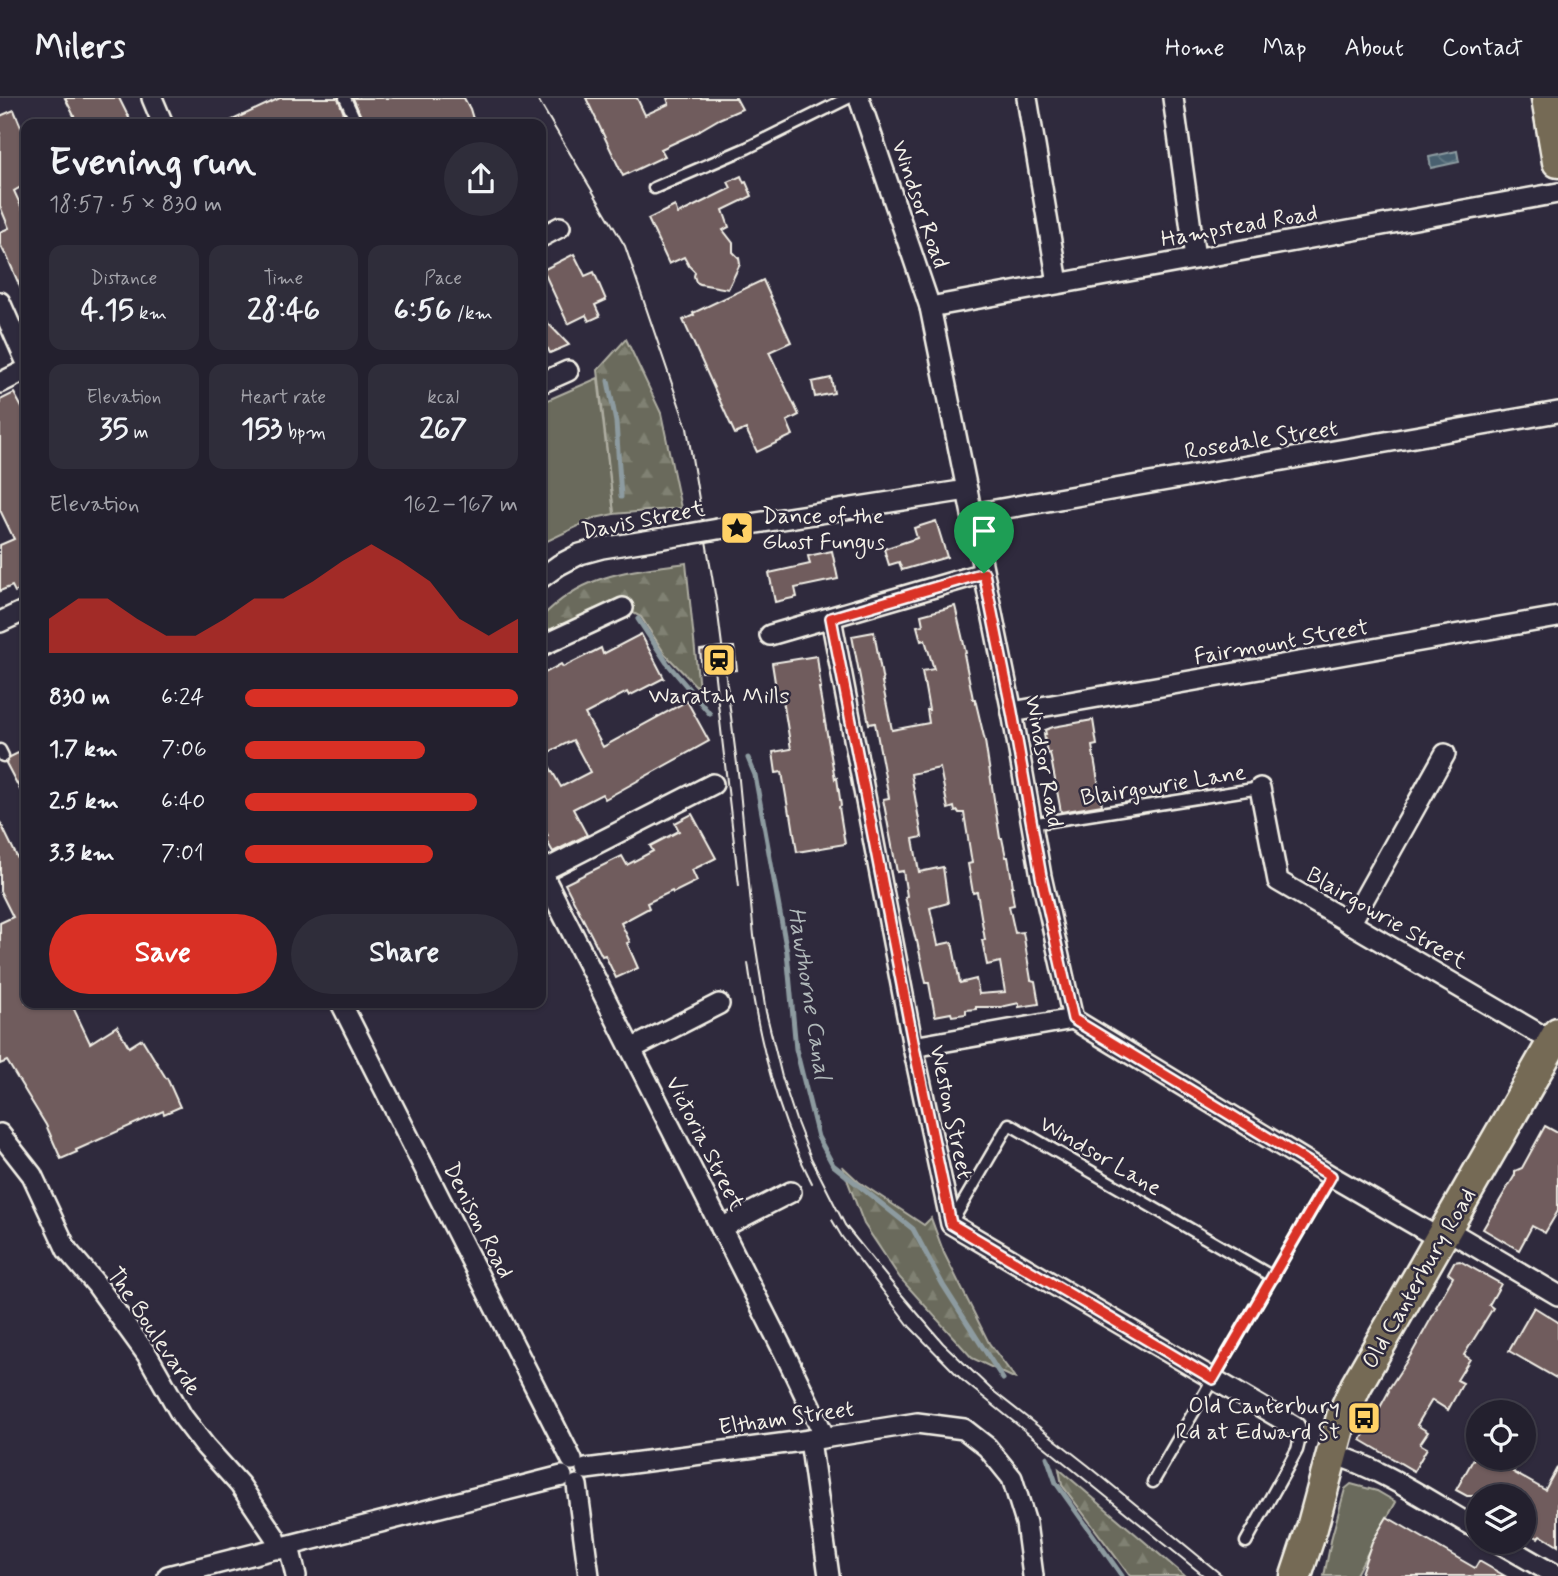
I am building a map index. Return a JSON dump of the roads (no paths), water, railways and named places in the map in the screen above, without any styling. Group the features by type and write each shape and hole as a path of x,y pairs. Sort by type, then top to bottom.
{"main road":[{"path":"1548,98 1558,162"},
{"name":"Old Canterbury Road","path":"1296,1576 1342,1417 1356,1385 1556,1037"}],"street":[{"path":"152,98 161,119"},
{"name":"Windsor Road","path":"859,98 930,307 1012,712 1041,876 1073,1019"},
{"path":"1027,98 1058,283"},
{"path":"1173,98 1195,258"},
{"name":"Hampstead Road","path":"930,307 1558,192"},
{"path":"546,234 559,227"},
{"path":"0,302 21,343"},
{"path":"546,381 568,371"},
{"path":"0,383 21,372"},
{"name":"Rosedale Street","path":"972,514 1558,412"},
{"name":"Davis Street","path":"546,574 580,554 602,548 967,490"},
{"path":"770,635 984,573"},
{"path":"546,644 623,608"},
{"path":"0,622 21,612"},
{"name":"Fairmount Street","path":"1012,712 1558,617"},
{"name":"Weston Street","path":"831,618 951,1224"},
{"path":"1350,924 1445,754"},
{"path":"546,869 713,785"},
{"name":"Blairgowrie Street","path":"1260,788 1278,881 1350,924 1556,1037"},
{"name":"Victoria Street","path":"546,882 788,1360 818,1438 829,1576"},
{"path":"631,1049 719,1004"},
{"name":"Denison Road","path":"343,1008 574,1472 589,1576"},
{"path":"914,1047 1073,1019 1331,1176 1558,1295"},
{"name":"The Boulevarde","path":"0,1134 32,1175 61,1240 73,1259 96,1284 148,1356 182,1416 240,1485 284,1547 296,1576"},
{"path":"722,1227 791,1192"},
{"path":"951,1224 1295,1427"},
{"name":"Eltham Street","path":"168,1576 574,1472 917,1423 964,1429 987,1447 1012,1478 1027,1523 1033,1576"},
{"path":"1332,1454 1348,1458 1386,1476 1466,1522"},
{"path":"1519,1554 1557,1576"}],"lane":[{"path":"345,98 354,119"},
{"path":"654,188 747,148 848,98"},
{"name":"Blairgowrie Lane","path":"1031,824 1260,788"},
{"name":"Windsor Lane","path":"951,1224 1009,1124 1273,1277"},
{"path":"1153,1482 1331,1176"},
{"path":"1246,1542 1297,1450 1300,1442 1295,1427"}],"water":[{"path":"1457,151 1459,162 1431,168 1429,157"}],"waterway":[{"path":"608,381 616,422 621,497"},
{"name":"Hawthorne Canal","path":"638,619 667,663 710,714"},
{"name":"Hawthorne Canal","path":"748,758 755,775 787,952 796,1049 818,1137 833,1165 913,1229 943,1285 1003,1379"},
{"name":"Hawthorne Canal","path":"1047,1457 1056,1483 1122,1576"}],"tram line":[{"path":"537,98 625,246 687,428 717,606 739,780 754,936 766,1012 782,1077 811,1158 845,1225 943,1343 992,1390 1223,1576"},
{"path":"713,660 739,886"},
{"path":"748,963 763,1048 779,1104 812,1183"},
{"path":"832,1220 910,1327 962,1380 1204,1576"}],"place":[{"name":"Dance of the Ghost Fungus","path":"737,528"},
{"name":"Waratah Mills","path":"719,660"},
{"name":"Old Canterbury Rd at Edward St","path":"1364,1418"}]}
